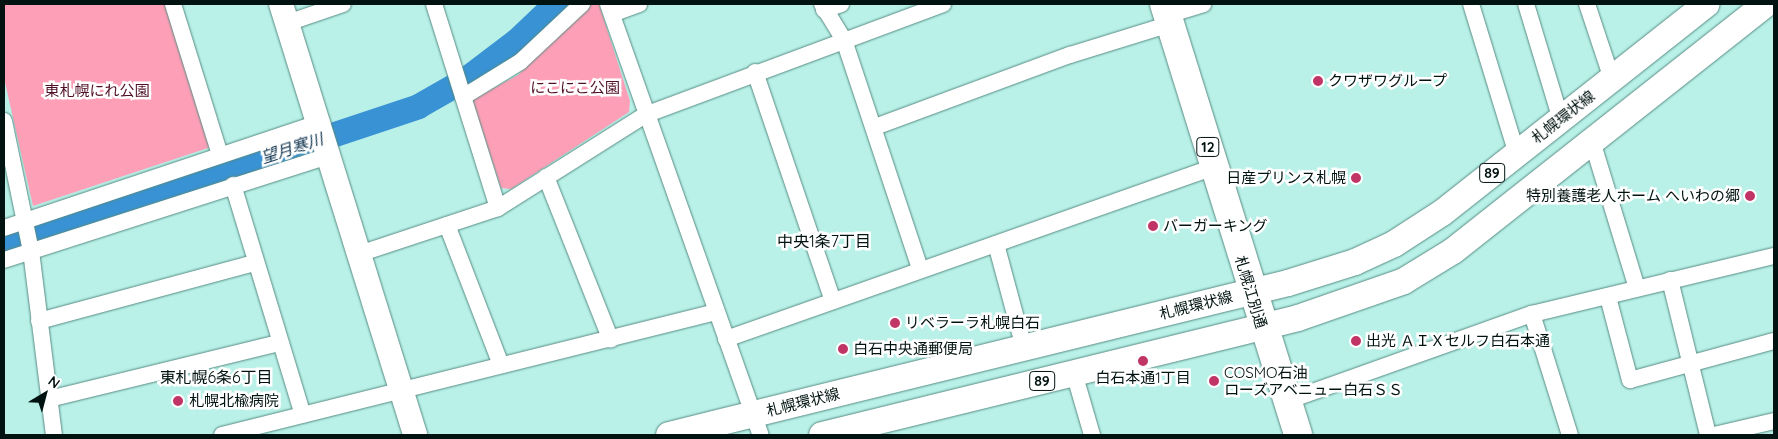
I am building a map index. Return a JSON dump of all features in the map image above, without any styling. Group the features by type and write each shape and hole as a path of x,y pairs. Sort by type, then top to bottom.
{"highway":[{"name":"札幌江別通","path":"1168,14 1261,327 1288,401 1298,435"}],"main road":[{"name":"札幌環状線","path":"669,435 757,425 1024,348 1251,291 1355,262 1394,244 1517,154 1707,4"},
{"name":"89","path":"822,435 1261,327 1353,302 1404,281 1453,251 1766,4"}],"street":[{"path":"173,4 220,155"},
{"path":"343,4 284,14 415,435"},
{"path":"434,4 498,208"},
{"path":"460,87 520,62 582,4"},
{"path":"639,4 610,9 645,115 757,425"},
{"path":"841,4 823,7 844,40 875,127 920,269"},
{"path":"359,254 498,208 645,115 755,72 942,4"},
{"path":"875,127 1070,55 1168,14 1203,4"},
{"path":"1471,4 1517,154"},
{"path":"1526,4 1561,120"},
{"path":"1587,4 1612,79"},
{"path":"755,72 833,301"},
{"path":"4,121 30,249 54,435"},
{"path":"4,228 25,224 220,155 322,137"},
{"path":"4,260 30,249 233,185 322,137"},
{"path":"1592,141 1637,288"},
{"path":"726,339 1214,166"},
{"path":"546,177 611,340"},
{"path":"233,185 254,263 303,415"},
{"path":"447,225 501,365"},
{"path":"996,244 1024,348"},
{"path":"1288,401 1532,314 1774,256"},
{"path":"39,322 254,263"},
{"path":"1670,280 1693,363 1708,435"},
{"path":"1608,297 1630,380 1774,341"},
{"path":"222,435 402,393 501,365 611,340 716,312"},
{"path":"1532,314 1570,435"},
{"path":"49,399 279,344"},
{"path":"1074,373 1092,435"},
{"path":"1714,435 1774,421"}],"green space":[{"name":"東札幌にれ公園","path":"4,4 165,4 211,147 33,206 4,78"},
{"name":"にこにこ公園","path":"591,4 599,4 630,101 629,112 511,189 501,188 472,100 518,75"}],"waterway":[{"name":"望月寒川","path":"4,244 418,106 467,78 517,40 555,4"}],"place":[{"name":"クワザワグループ","path":"1318,81"},
{"name":"日産プリンス札幌","path":"1356,178"},
{"name":"特別養護老人ホーム へいわの郷","path":"1750,196"},
{"name":"バーガーキング","path":"1153,226"},
{"name":"リベラーラ札幌白石","path":"895,323"},
{"name":"出光 ＡＩＸセルフ白石本通","path":"1356,341"},
{"name":"白石中央通郵便局","path":"843,349"},
{"name":"白石本通1丁目","path":"1143,361"},
{"name":"COSMO石油 ローズアベニュー白石ＳＳ","path":"1214,381"},
{"name":"札幌北楡病院","path":"178,401"}],"district":[{"name":"中央1条7丁目","path":"824,241"},
{"name":"東札幌6条6丁目","path":"216,377"}]}
